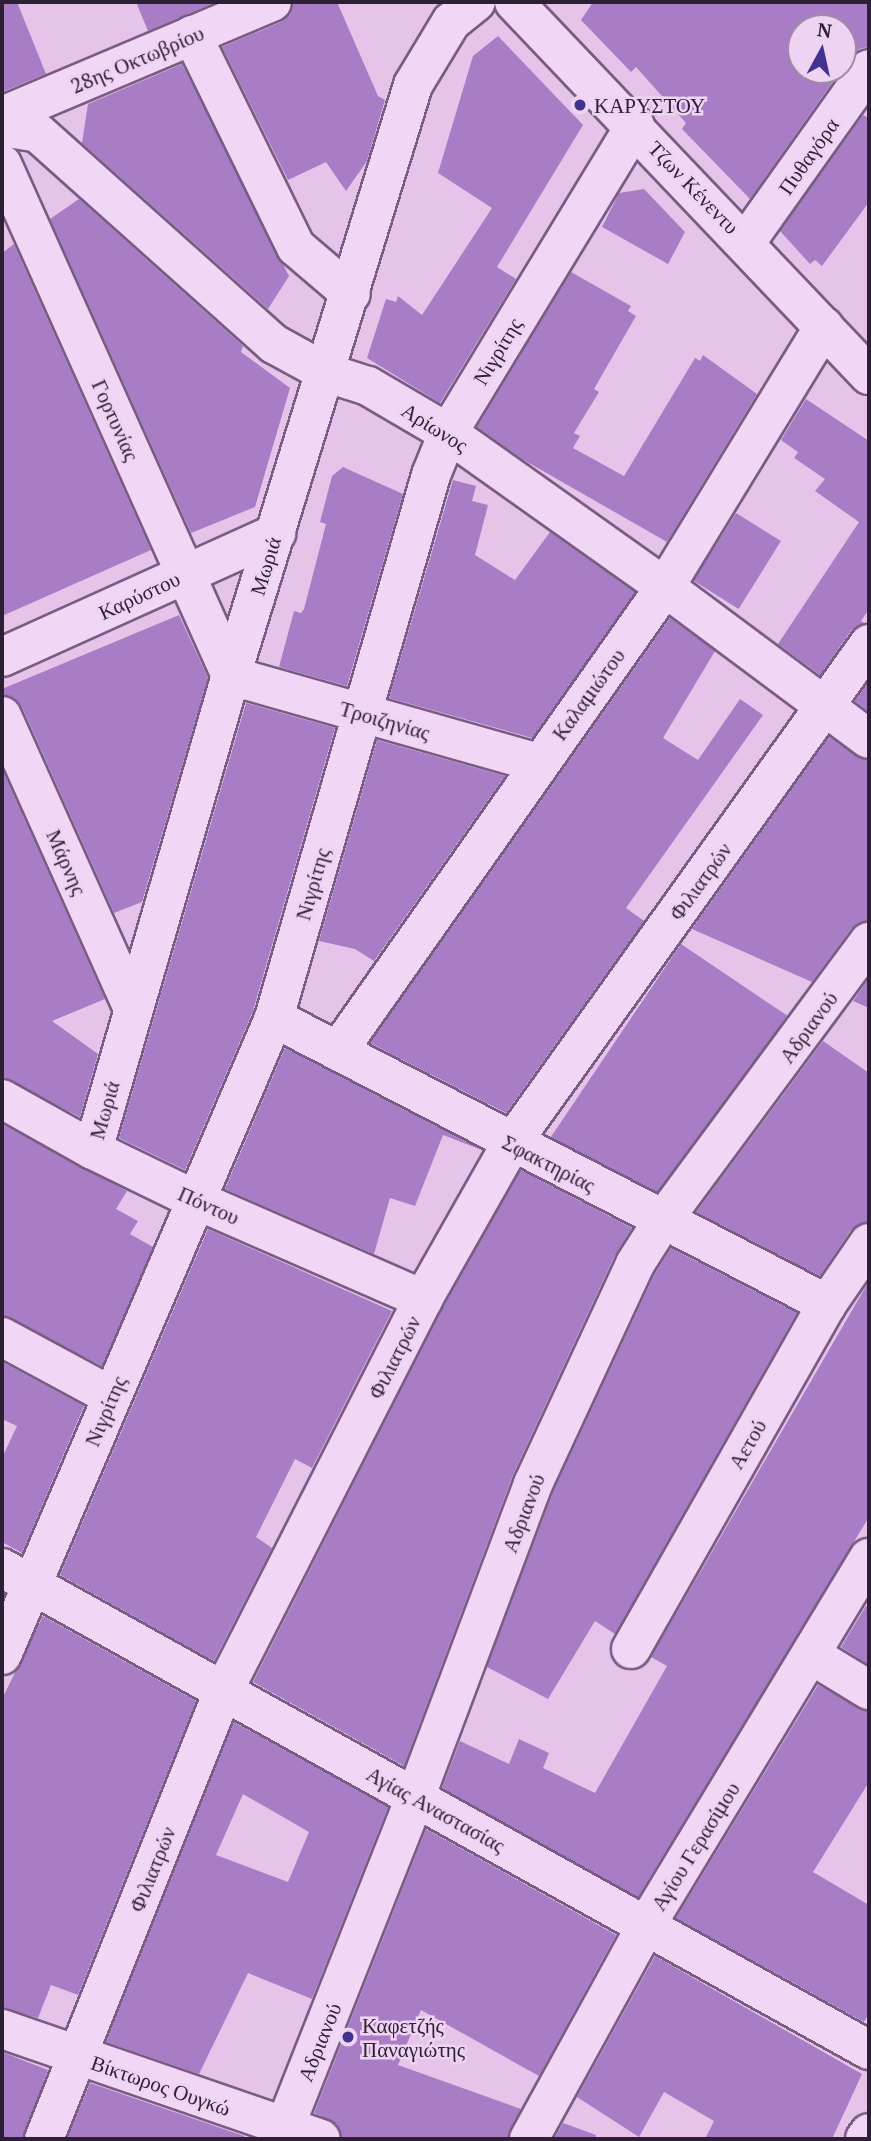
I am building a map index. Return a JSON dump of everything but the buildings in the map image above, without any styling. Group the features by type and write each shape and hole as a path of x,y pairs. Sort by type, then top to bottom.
{"street":[{"name":"28ης Οκτωβρίου","path":"2,116 194,23 272,2"},
{"name":"Μωριά","path":"93,1150 231,676 327,373 413,85 451,22 477,2"},
{"name":"Τζων Κένεντυ","path":"514,2 635,125 869,375"},
{"path":"194,23 296,247 351,294"},
{"name":"Πυθαγόρα","path":"746,242 869,69"},
{"name":"Νιγρίτης","path":"2,1655 16,1576 111,1396 274,1018 447,433 635,125"},
{"name":"Αρίωνος","path":"2,127 38,133 274,344 327,373 368,386 447,433 665,587 826,705 869,740"},
{"name":"Γορτυνίας","path":"2,164 231,676"},
{"name":"Καλαμιώτου","path":"338,1051 665,587 824,327"},
{"name":"Καρύστου","path":"2,657 276,533"},
{"name":"Φιλιατρών","path":"44,2139 223,1692 423,1299 511,1144 869,644"},
{"name":"Τροιζηνίας","path":"231,676 539,763"},
{"name":"Μάρνης","path":"2,716 133,1009"},
{"name":"Αδριανού","path":"282,2133 415,1798 533,1484 635,1264 663,1220 869,942"},
{"name":"Σφακτηρίας","path":"274,1018 511,1144 827,1304"},
{"name":"Πόντου","path":"5,1108 196,1200 423,1299"},
{"name":"Αετού","path":"631,1648 827,1304 869,1243"},
{"path":"2,1337 111,1396"},
{"name":"Αγίου Γερασίμου","path":"529,2139 647,1924 813,1656 869,1558"},
{"name":"Αγίας Αναστασίας","path":"16,1576 647,1924 869,2050"},
{"path":"813,1656 869,1690"},
{"name":"Βίκτωρος Ουγκώ","path":"2,2029 282,2133 321,2139"},
{"path":"865,2139 869,2133"}],"place":[{"name":"ΚΑΡΥΣΤΟΥ","path":"580,105"},
{"name":"Καφετζής Παναγιώτης","path":"348,2037"}]}
